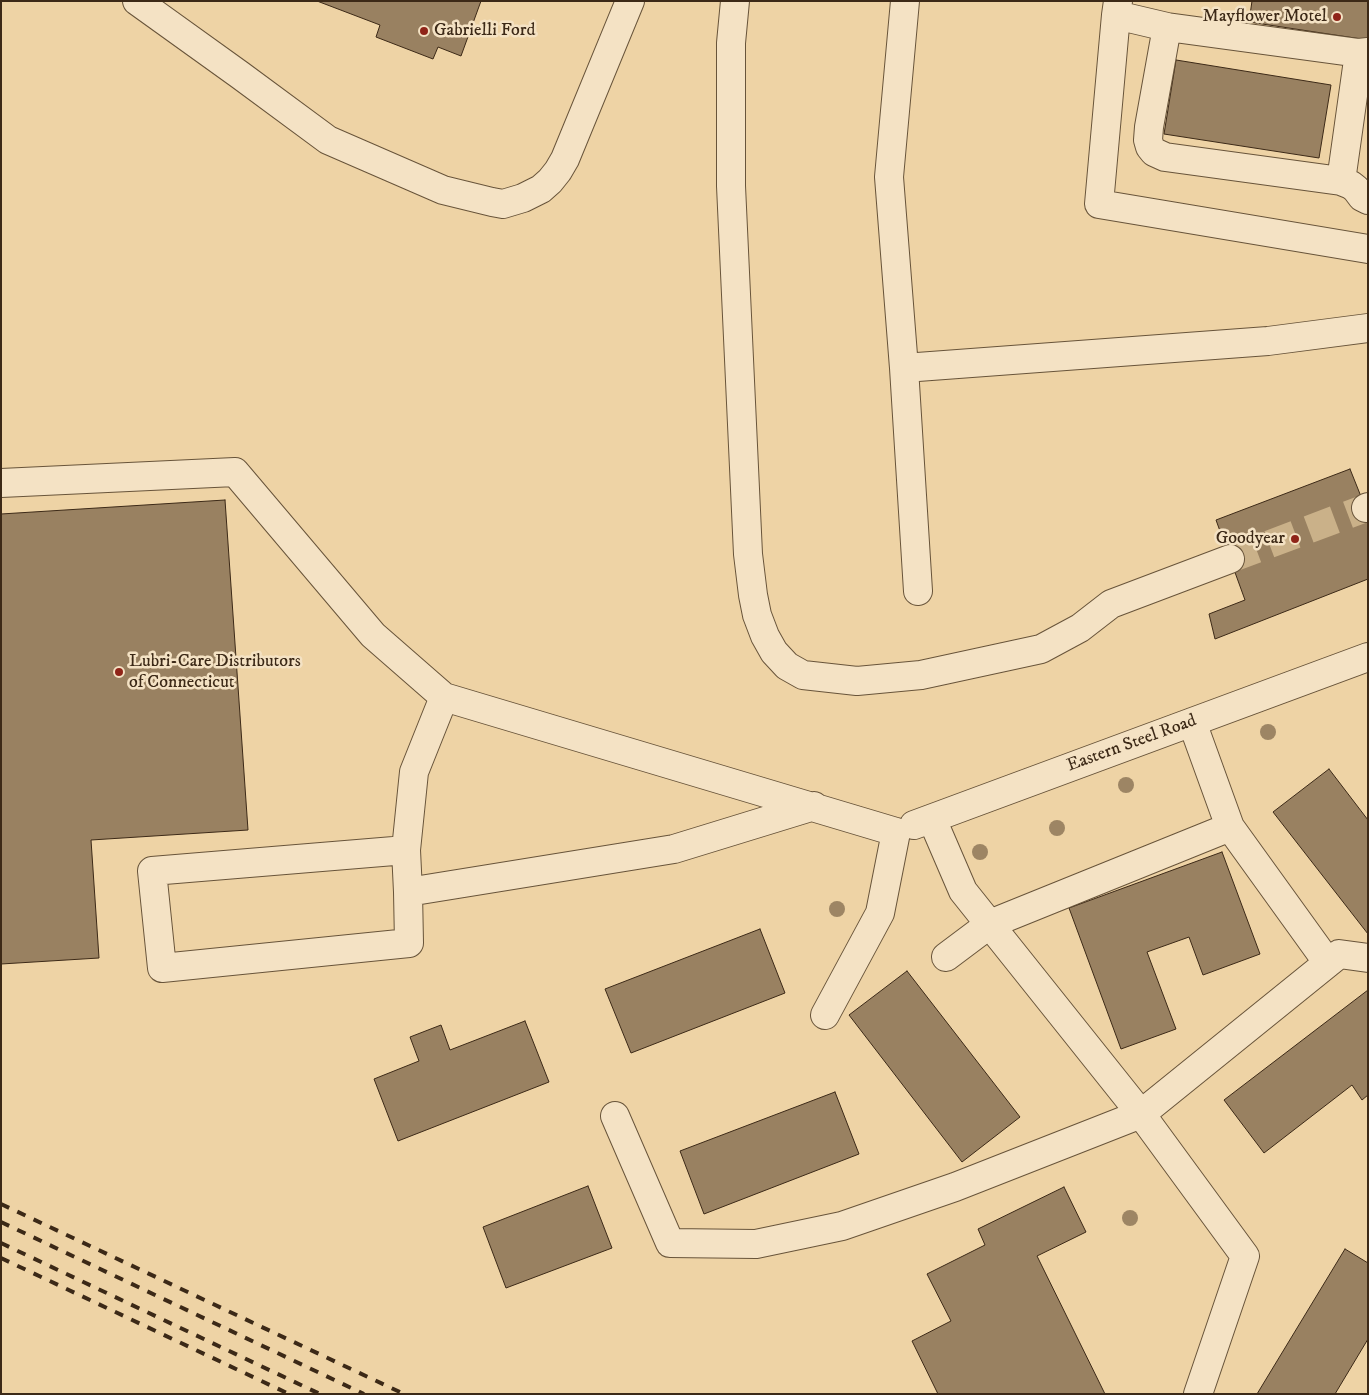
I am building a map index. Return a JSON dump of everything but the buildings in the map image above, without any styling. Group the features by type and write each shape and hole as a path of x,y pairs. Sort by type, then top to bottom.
{"street":[{"path":"137,1 240,74 328,140 443,190 503,204 523,198 541,189 558,171 565,159 630,1"},
{"path":"734,1 731,43 730,186 748,554 757,615 774,652 787,666 803,675 857,681 921,675 1041,649 1080,628 1112,604 1230,559"},
{"path":"905,1 889,177 904,368 918,591"},
{"path":"1341,181 1364,52 1167,27 1117,8 1099,204 1368,249"},
{"path":"1167,27 1149,127 1148,140 1150,147 1157,155 1341,181 1351,185 1362,197 1368,200"},
{"path":"904,368 1268,341 1368,328"},
{"path":"1,483 235,472 373,635 444,697 896,832 880,913 826,1014"},
{"name":"Eastern Steel Road","path":"896,832 1368,657"},
{"path":"406,850 152,871 162,968 409,943 406,850 414,772 444,697"},
{"path":"1192,722 1230,827 1328,963"},
{"path":"408,892 674,849 814,806"},
{"path":"932,819 963,891 1141,1114 1245,1256 1198,1394"},
{"path":"946,957 990,924 1230,827"},
{"path":"615,1116 670,1244 756,1244 842,1226 955,1187 1141,1114 1339,954 1368,958"}],"tunnel":[{"path":"1230,559 1366,508"}],"railway":[{"path":"1,1204 404,1394"},
{"path":"1,1222 364,1394"},
{"path":"1,1243 320,1394"},
{"path":"1,1258 289,1394"}],"place":[{"name":"Mayflower Motel","path":"1337,17"},
{"name":"Gabrielli Ford","path":"424,31"},
{"name":"Goodyear","path":"1295,539"},
{"name":"Lubri-Care Distributors of Connecticut","path":"119,672"}]}
